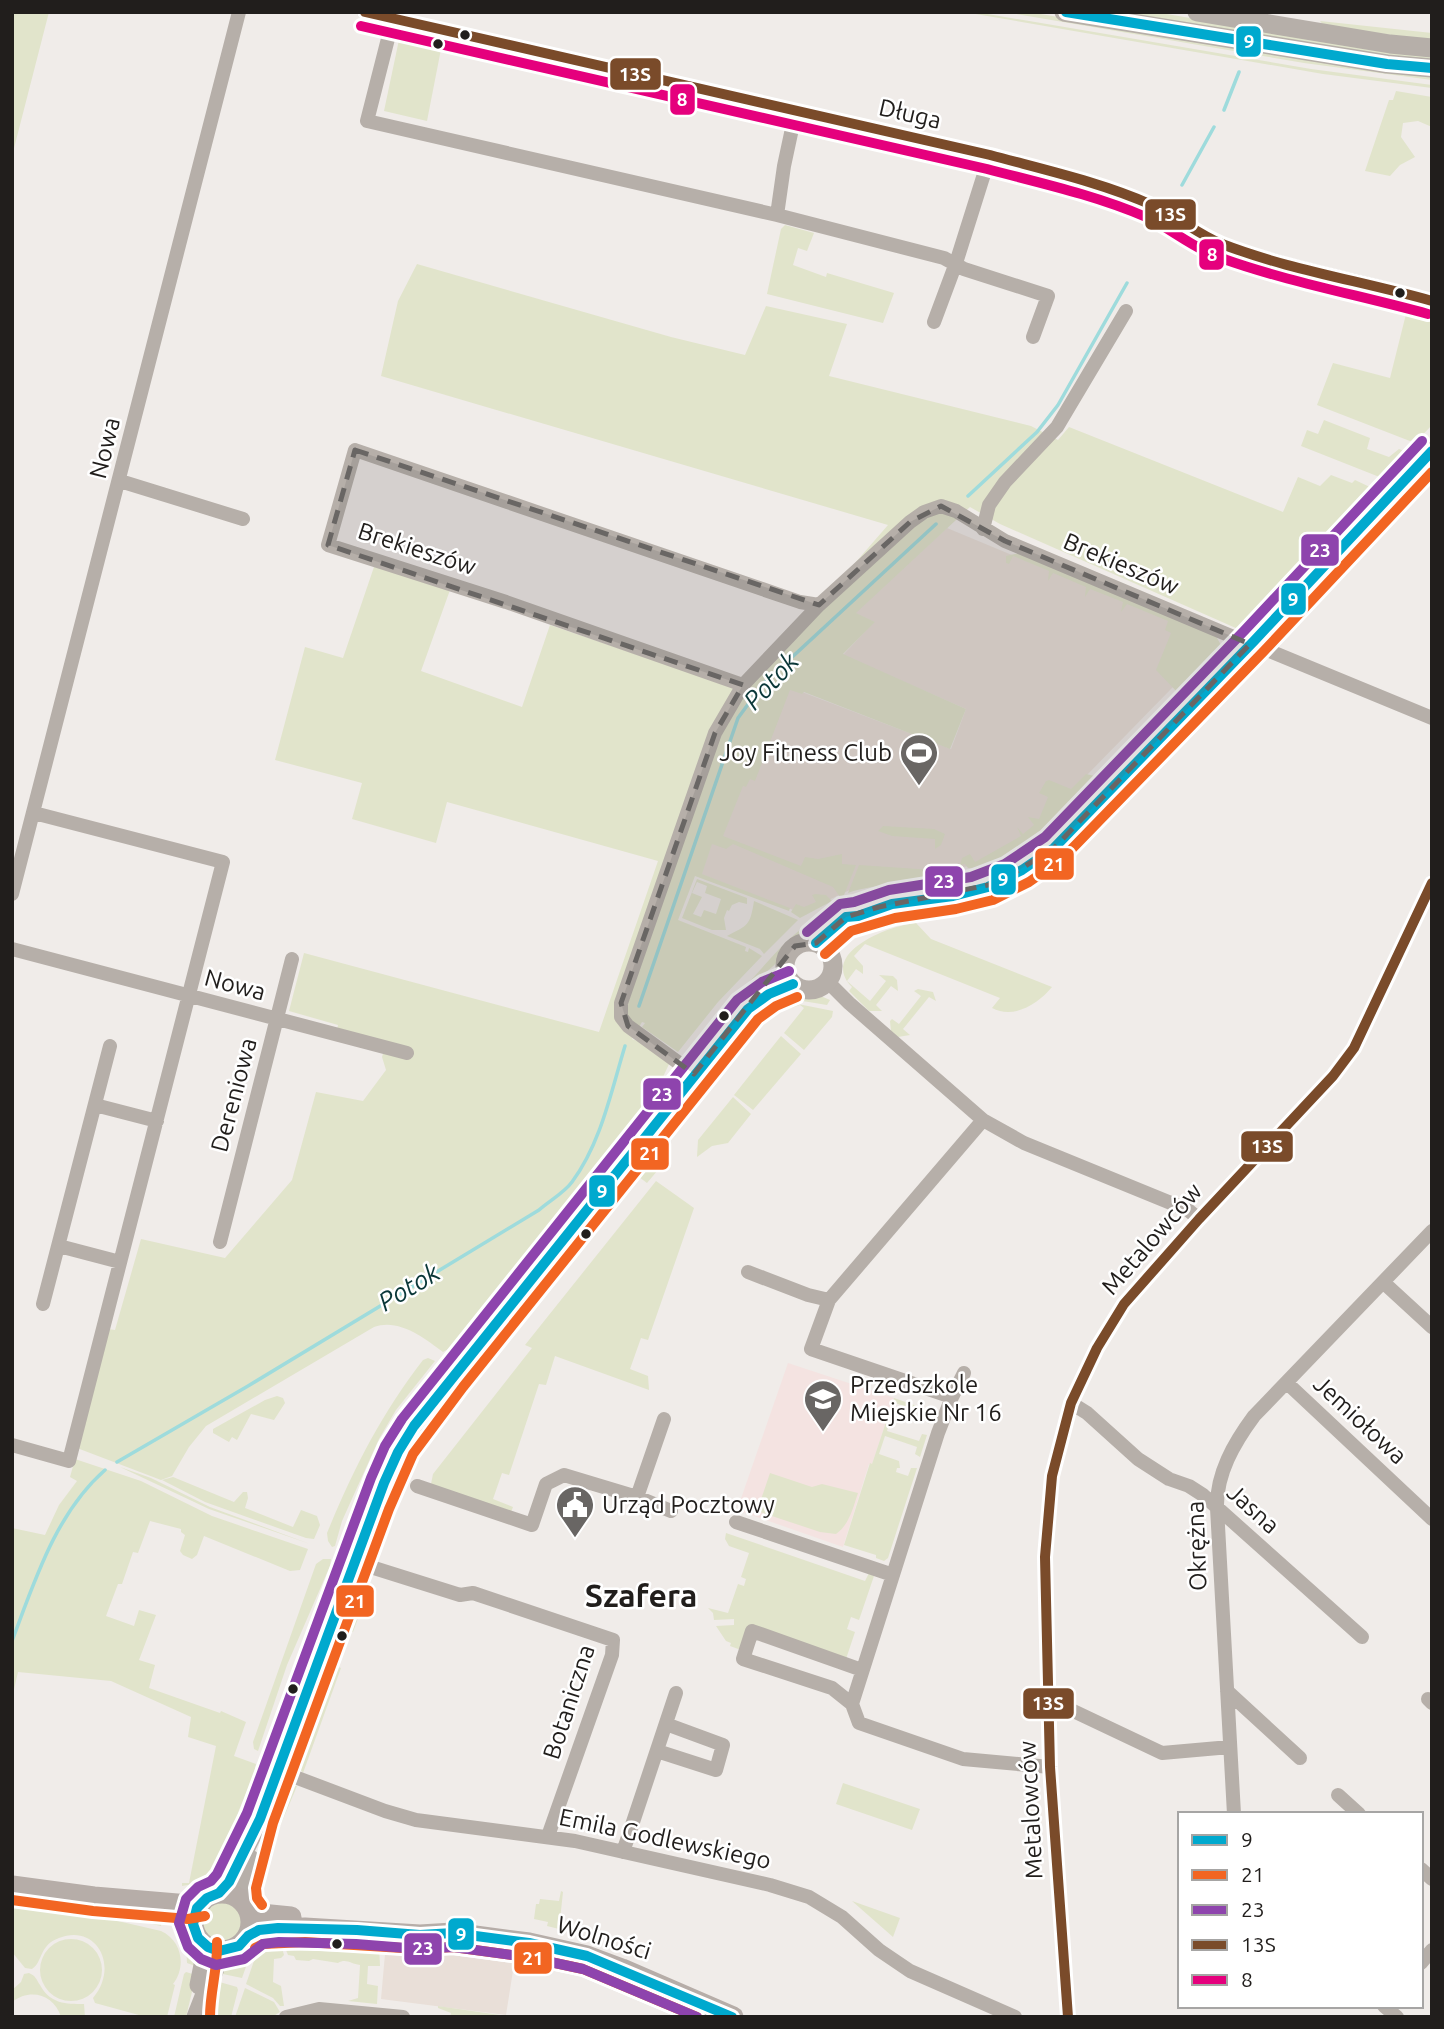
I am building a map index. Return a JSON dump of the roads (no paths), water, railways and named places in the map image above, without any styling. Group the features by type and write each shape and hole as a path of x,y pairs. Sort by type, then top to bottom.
{"main road":[{"path":"12,1886 94,1897 189,1905 211,1897 232,1895 247,1908 251,1921 248,1936 239,1946 226,1951 213,1950 179,1919 94,1897"},
{"path":"199,1937 194,1916 211,1897"},
{"name":"Wolności","path":"247,1908 421,1923 453,1933 529,1943 587,1956 656,1982 733,2017"},
{"name":"Wolności","path":"248,1936 259,1930 278,1928 420,1935 453,1933"}],"street":[{"name":"Nowa","path":"12,894 239,12"},
{"name":"Długa","path":"364,12 990,155 1117,190 1157,206 1218,243 1247,253 1432,301"},
{"path":"1064,12 1387,64 1432,68"},
{"path":"1197,12 1390,44 1432,48"},
{"path":"393,19 367,121 777,215 944,258 964,269 1048,296 1033,337"},
{"path":"777,215 796,110"},
{"path":"934,322 956,263 990,155"},
{"path":"979,526 1005,482 1057,427 1126,311"},
{"name":"Brekieszów","path":"743,685 506,602 328,545 355,450 800,602 819,605 910,522 924,512 941,506 956,511 1005,541 1432,718"},
{"path":"816,943 846,918 855,918 892,904 976,890 998,883 1035,864 1070,833 1432,451"},
{"path":"120,481 243,519"},
{"path":"694,1074 628,1026 621,1017 621,1003 715,733 743,685 819,605"},
{"path":"12,1445 69,1461 223,862 34,813"},
{"name":"Metalowców","path":"1068,2017 1050,1767 1045,1536 1052,1476 1072,1403 1110,1324 1144,1280 1333,1076 1354,1048 1432,881"},
{"path":"832,956 838,942 855,927 855,918"},
{"path":"211,1897 229,1882 260,1819 389,1472 414,1426 694,1074 757,1000 760,992 785,964 790,951 795,946 809,942 828,950 832,956 834,970 822,987 807,990 793,985 783,987 757,1000"},
{"name":"Nowa","path":"12,949 407,1053"},
{"name":"Dereniowa","path":"220,1242 292,960"},
{"path":"785,964 793,985"},
{"path":"828,982 983,1120 1024,1143 1188,1210 1199,1219"},
{"path":"43,1304 110,1046"},
{"path":"95,1105 158,1121"},
{"path":"952,1397 811,1349 829,1300 983,1120"},
{"name":"Okrężna","path":"1234,1812 1217,1508 1219,1481 1234,1447 1254,1416 1432,1231"},
{"path":"59,1246 120,1262"},
{"path":"748,1272 808,1295 829,1300"},
{"path":"1383,1282 1432,1327"},
{"path":"852,1704 952,1397 964,1373"},
{"name":"Jemiołowa","path":"1287,1383 1432,1519"},
{"name":"Jasna","path":"1072,1403 1138,1459 1169,1479 1196,1491 1362,1637"},
{"path":"637,1497 664,1419"},
{"path":"417,1486 532,1525 546,1484 564,1475 637,1497 671,1511"},
{"path":"736,1522 893,1575"},
{"name":"Botaniczna","path":"355,1562 460,1595 473,1593 613,1640 612,1655 548,1836"},
{"path":"862,1670 752,1631 743,1659 832,1688 852,1704 859,1723 963,1759 1050,1767"},
{"path":"1227,1691 1300,1758"},
{"path":"623,1852 676,1693"},
{"path":"1048,1699 1162,1753 1230,1747"},
{"path":"657,1751 716,1770 723,1745 666,1724"},
{"name":"Emila Godlewskiego","path":"279,1771 416,1820 548,1836 770,1885 809,1897 842,1917 879,1950 910,1971 1015,2017"},
{"path":"1338,1794 1357,1812"},
{"path":"247,1908 242,1887 260,1819"},
{"path":"197,2015 196,2000 204,1960 199,1937"},
{"path":"197,2015 216,1966 226,1951"},
{"path":"286,2017 318,2009 403,2017"}],"waterway":[{"name":"Potok","path":"1224,110 1239,72"},
{"name":"Potok","path":"1182,185 1214,127"},
{"name":"Potok","path":"968,496 1037,432 1058,405 1127,283"},
{"name":"Potok","path":"639,1006 738,718 763,684 936,524"},
{"name":"Potok","path":"117,1462 539,1210 561,1193 572,1182 591,1151 625,1046"},
{"name":"Potok","path":"12,1641 39,1571 60,1527 73,1506 105,1470"}],"place":[{"name":"Joy Fitness Club","path":"919,787"},
{"name":"Przedszkole Miejskie Nr 16","path":"823,1433"},
{"name":"Urząd Pocztowy","path":"575,1539"}],"district":[{"name":"Szafera","path":"641,1596"}]}
